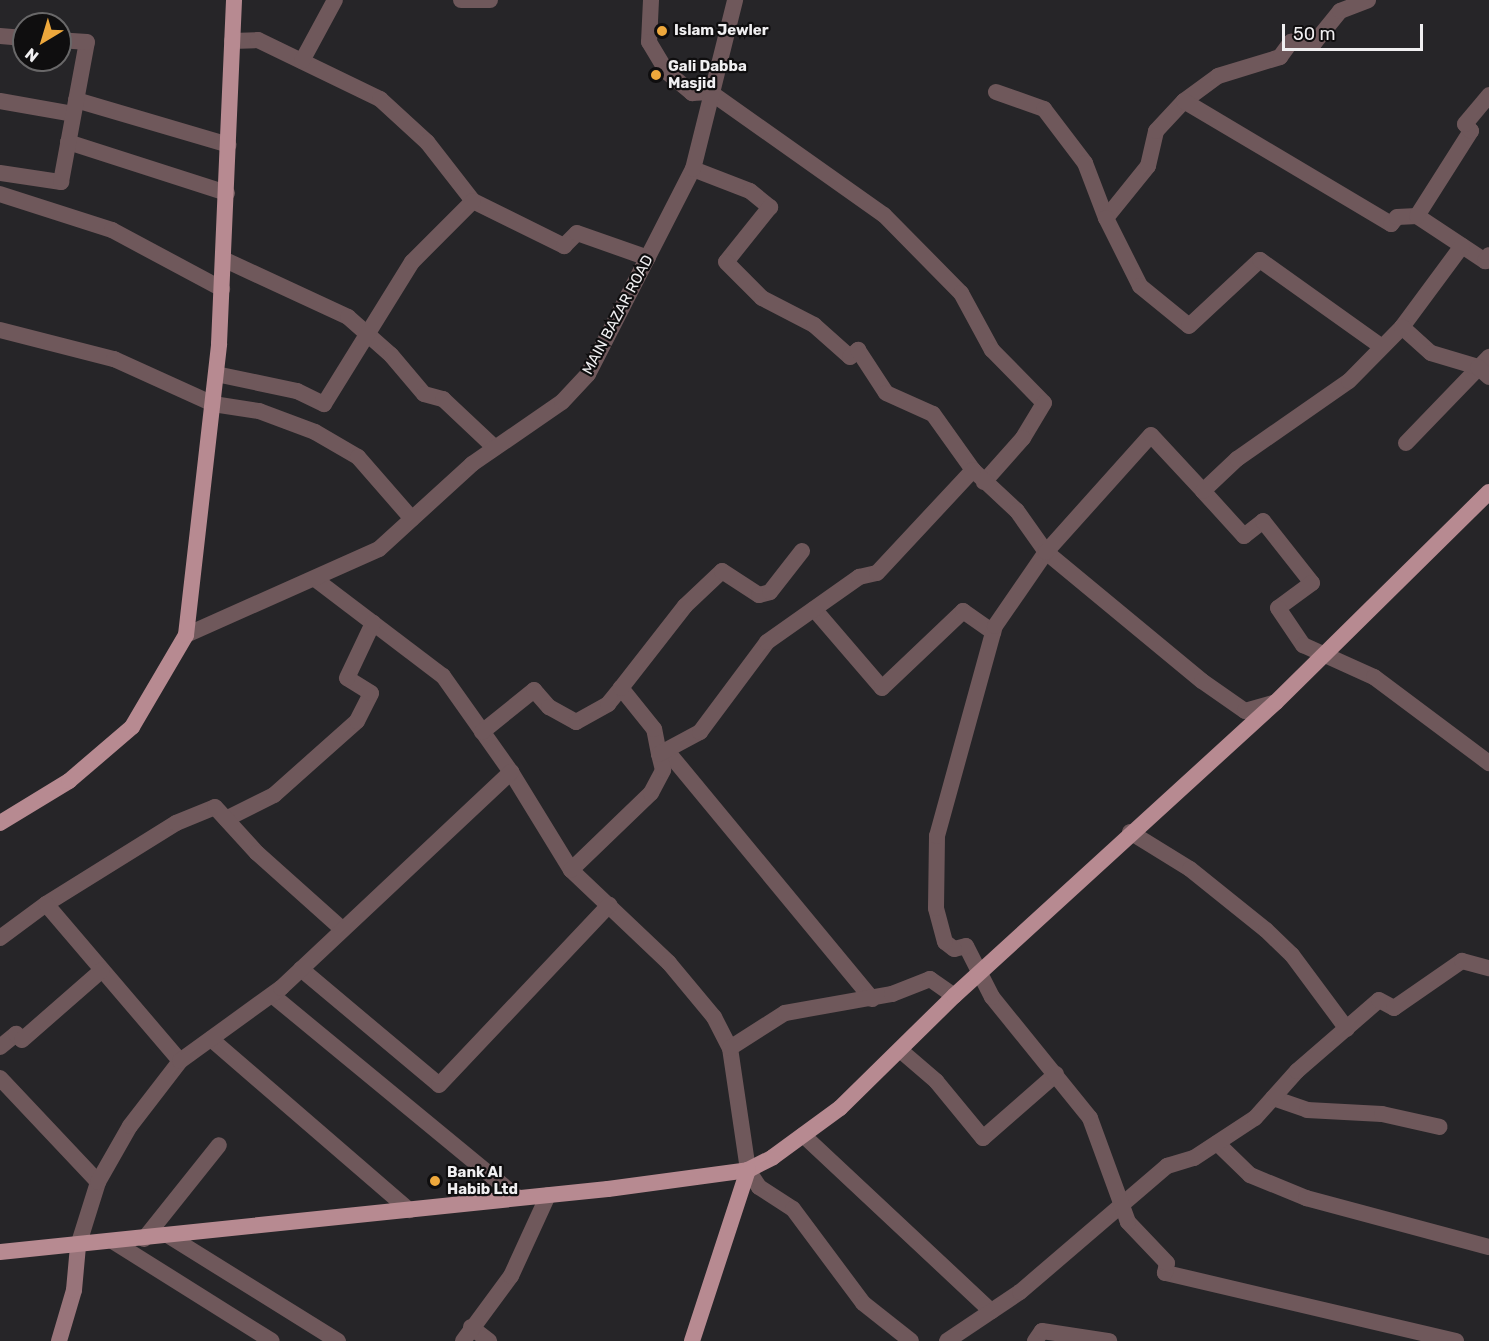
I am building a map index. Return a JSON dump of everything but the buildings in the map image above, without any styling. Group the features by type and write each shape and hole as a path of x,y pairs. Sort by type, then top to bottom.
{"main road":[{"path":"0,823 69,781 132,727 186,635 216,374 229,145 234,0"},
{"path":"0,1252 78,1246 548,1195 748,1170 803,1135 900,1050 954,996 983,972 1130,832 1276,702 1489,492"},
{"path":"692,1341 748,1170"},
{"path":"59,1341 74,1290 78,1246"}],"street":[{"path":"302,61 335,0"},
{"path":"461,0 490,0"},
{"path":"651,0 649,42 667,72 692,93 710,92 884,214 961,293 992,350 1044,404 979,476 877,573 859,577 767,642 700,732 663,752"},
{"name":"MAIN BAZAR ROAD","path":"186,635 379,549 495,448 562,402 588,374 693,169 710,92 735,0"},
{"path":"1106,218 1148,166 1156,130 1184,102 1218,76 1280,57 1291,42 1315,42 1340,11 1368,0"},
{"path":"232,41 258,40 380,99 409,122 473,201 564,246 577,233 648,258"},
{"path":"0,173 61,182 87,42 72,41"},
{"path":"996,92 1044,109 1084,163 1106,218 1140,286 1189,326 1260,260 1379,345"},
{"path":"1417,216 1471,131 1466,124 1489,95"},
{"path":"0,101 75,107 229,145"},
{"path":"1184,102 1390,224 1397,217 1417,216 1485,261 1489,255"},
{"path":"68,142 226,193"},
{"path":"693,169 750,191 770,207 726,262 762,298 814,325 850,357 858,350 886,393 933,414 979,476 1017,511 1046,552 1245,711 1276,702"},
{"path":"0,194 112,230 222,289"},
{"path":"216,374 297,391 324,404 412,262 473,201"},
{"path":"1203,491 1237,459 1348,381 1379,345 1402,327 1462,246"},
{"path":"223,259 284,284 348,317 424,394 443,399 495,448"},
{"path":"1402,327 1431,353 1485,367"},
{"path":"0,330 114,358 213,404 259,411 315,432 358,457 412,519"},
{"path":"1406,443 1485,367"},
{"path":"1456,1341 1166,1273 1167,1263 1128,1222 1124,1202 1090,1118 992,997 983,972 966,946 954,949 938,928 937,836 993,633 1046,552 1151,435 1244,536 1263,521 1312,583 1278,608 1304,645 1374,677 1489,763"},
{"path":"482,732 534,690 549,707 576,722 608,704 685,606 722,571 759,595 770,592 802,551"},
{"path":"315,579 443,676 511,772 571,870 669,963 714,1017 730,1048 748,1170 759,1187 793,1209 862,1303 911,1341"},
{"path":"814,609 882,688 963,611 993,633"},
{"path":"226,819 274,795 357,721 371,693 347,678 373,623"},
{"path":"621,688 654,729 663,752 872,999"},
{"path":"571,870 651,793 663,770 663,752"},
{"path":"78,1246 98,1182 130,1126 180,1061 272,995 342,929 391,890 511,772"},
{"path":"0,938 46,904 176,823 215,807 342,929"},
{"path":"1130,832 1190,869 1266,930 1292,955 1347,1029"},
{"path":"46,904 180,1061"},
{"path":"301,969 439,1084 609,905"},
{"path":"947,1341 992,1311 1167,1166 1217,1143 1255,1118 1273,1098 1379,1000 1394,1008 1462,961 1489,968"},
{"path":"0,1047 16,1034 21,1040 102,970"},
{"path":"730,1048 785,1013 872,999 930,979 954,996"},
{"path":"272,995 518,1198"},
{"path":"211,1039 409,1210"},
{"path":"900,1050 936,1081 983,1138 1056,1074"},
{"path":"0,1078 98,1182"},
{"path":"1273,1098 1307,1110 1382,1114 1440,1127"},
{"path":"803,1135 992,1311"},
{"path":"1217,1143 1250,1174 1306,1198 1489,1247"},
{"path":"144,1239 219,1145"},
{"path":"489,1341 467,1334 511,1276 548,1195"},
{"path":"169,1236 338,1341"},
{"path":"114,1242 272,1341"},
{"path":"1035,1341 1042,1331 1109,1341"}],"place":[{"name":"Islam Jewler","path":"662,31"},
{"name":"Gali Dabba Masjid","path":"656,75"},
{"name":"Bank Al Habib Ltd","path":"435,1181"}]}
